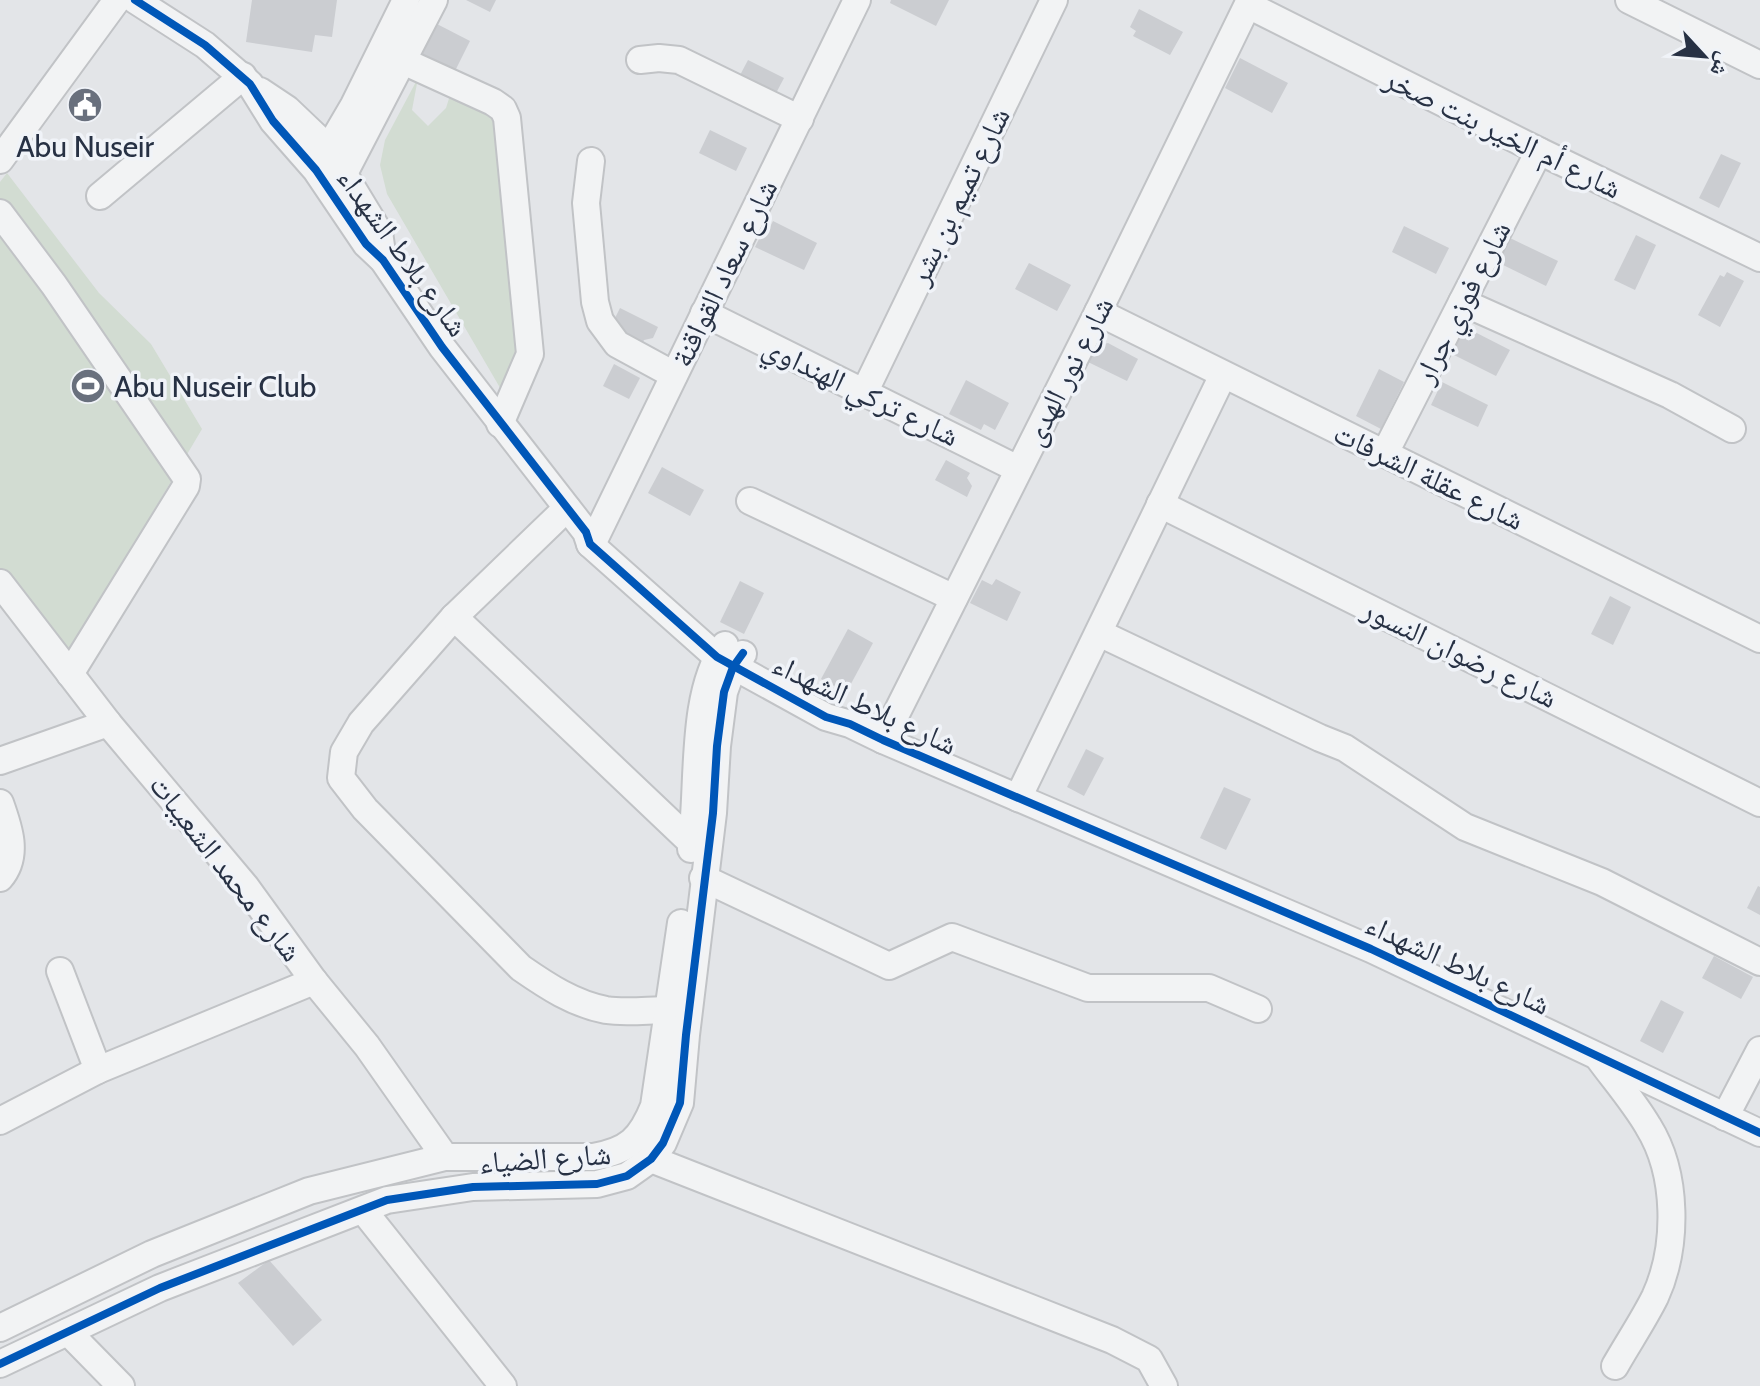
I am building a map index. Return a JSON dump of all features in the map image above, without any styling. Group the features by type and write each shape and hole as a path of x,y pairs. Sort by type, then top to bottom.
{"street":[{"path":"0,160 117,0"},
{"name":"شارع بلاط الشهداء","path":"135,0 205,45 287,109 338,184 366,244 383,260 442,347 590,537 730,655 826,717 850,724 1371,949 1760,1133"},
{"path":"322,159 354,105 406,0"},
{"path":"338,184 434,0"},
{"name":"شارع سعاد القواقنة","path":"590,537 674,375 857,0"},
{"name":"شارع تميم بن بشر","path":"864,393 1054,0"},
{"name":"شارع أم الخير بنت صخر","path":"1249,3 1539,151 1760,258"},
{"name":"شارع نور الهدى","path":"883,740 1249,3"},
{"path":"1644,3 1760,65"},
{"path":"640,60 679,60 800,119"},
{"path":"403,61 493,102 503,109 507,118 530,354 500,424"},
{"path":"100,196 246,80"},
{"name":"شارع فوزي جرار","path":"1385,453 1539,151"},
{"path":"591,161 586,203 595,302 600,321 617,344 674,375"},
{"path":"0,213 54,285 187,479 186,486 70,674"},
{"path":"1462,302 1670,395 1732,429"},
{"name":"شارع عقلة الشرفات","path":"1098,312 1760,639"},
{"name":"شارع تركي الهنداوي","path":"704,313 1018,469"},
{"path":"1018,798 1223,375"},
{"path":"750,501 954,598"},
{"name":"شارع رضوان النسور","path":"1160,504 1760,803"},
{"path":"567,508 454,617 361,723 344,752 341,778 365,809 521,968 551,988 607,1010 669,1010"},
{"name":"شارع محمد الشعيبات","path":"0,583 108,723 246,887 314,981 367,1046 445,1157"},
{"path":"454,617 692,843"},
{"path":"1099,633 1345,748 1465,827 1602,882 1760,962"},
{"name":"شارع الضياء","path":"0,1328 152,1254 309,1191 445,1157 593,1157 613,1154 632,1143 646,1128 654,1106 692,843 698,750 709,679 730,655"},
{"name":"شارع الضياء","path":"0,1364 160,1288 387,1200 473,1187 597,1184 627,1176 651,1159 673,1124 680,1103 703,878 713,813 720,719 730,655"},
{"path":"0,761 108,723"},
{"path":"0,803 11,844 10,861 0,878"},
{"path":"703,878 889,966 952,937 1088,988 1209,988 1258,1009"},
{"path":"60,971 98,1070"},
{"path":"0,1121 98,1070 314,981"},
{"path":"1725,1117 1760,1050"},
{"path":"1595,1054 1650,1127 1665,1166 1670,1201 1670,1248 1655,1296 1615,1366"},
{"path":"651,1159 1112,1340 1149,1359 1164,1386"},
{"path":"363,1210 503,1386"},
{"path":"68,1332 121,1386"}],"shaded area":[{"path":"418,78 412,110 428,126 446,108 452,89 497,110 529,356 506,398 387,194 380,165 385,140"},
{"name":"Abu Nuseir Club","path":"7,173 99,293 151,344 202,429 66,659 0,573 0,182"}],"building":[{"path":"252,0 337,0 332,37 315,35 312,52 246,42"},
{"path":"466,0 496,0 490,12"},
{"path":"891,0 949,0 936,26 890,3"},
{"path":"1139,9 1183,32 1170,55 1133,36 1136,31 1130,27"},
{"path":"435,23 470,41 455,71 420,54"},
{"path":"1240,58 1288,83 1272,113 1225,88"},
{"path":"748,60 784,78 774,97 738,79"},
{"path":"710,130 747,148 736,171 699,153"},
{"path":"1721,154 1741,163 1719,208 1699,198"},
{"path":"773,221 817,243 804,270 755,247"},
{"path":"1404,226 1449,248 1436,274 1392,252"},
{"path":"1636,235 1656,245 1635,290 1614,280"},
{"path":"1510,238 1558,261 1546,286 1499,263"},
{"path":"1029,263 1071,285 1057,311 1015,289"},
{"path":"1727,272 1744,281 1720,327 1698,315 1720,275 1724,277"},
{"path":"620,308 658,327 653,338 644,340 642,344 610,328"},
{"path":"1463,326 1510,350 1496,376 1450,353"},
{"path":"1108,343 1138,359 1127,381 1088,362 1096,346"},
{"path":"614,364 640,378 629,399 603,386"},
{"path":"1379,369 1404,382 1381,429 1356,416"},
{"path":"966,380 1009,403 995,430 984,424 981,430 949,414"},
{"path":"1442,382 1488,405 1478,427 1431,405"},
{"path":"946,460 970,473 967,478 972,486 967,497 935,480"},
{"path":"662,467 704,490 690,516 648,493"},
{"path":"996,579 1021,592 1007,621 970,603 982,580 992,585"},
{"path":"740,581 764,593 744,634 720,622"},
{"path":"1610,596 1631,607 1613,645 1591,634"},
{"path":"848,629 873,643 846,693 821,679"},
{"path":"1086,749 1104,758 1084,796 1067,787"},
{"path":"1224,787 1251,799 1226,850 1200,838"},
{"path":"1760,887 1760,915 1747,908"},
{"path":"1714,956 1753,977 1741,999 1702,978"},
{"path":"1661,1000 1684,1012 1663,1053 1640,1041"},
{"path":"269,1260 322,1320 293,1346 238,1283"}],"cycle path":[{"path":"135,0 205,45 250,84 273,121 316,170 366,244 383,260 442,347 586,532 590,544 717,657 826,717 850,724 1371,949 1760,1133"},
{"path":"0,1364 160,1288 387,1200 473,1187 597,1184 627,1176 651,1159 663,1143 680,1103 724,692 733,667 743,653"}],"place":[{"name":"Abu Nuseir","path":"85,105"},
{"name":"Abu Nuseir Club","path":"88,386"}]}
